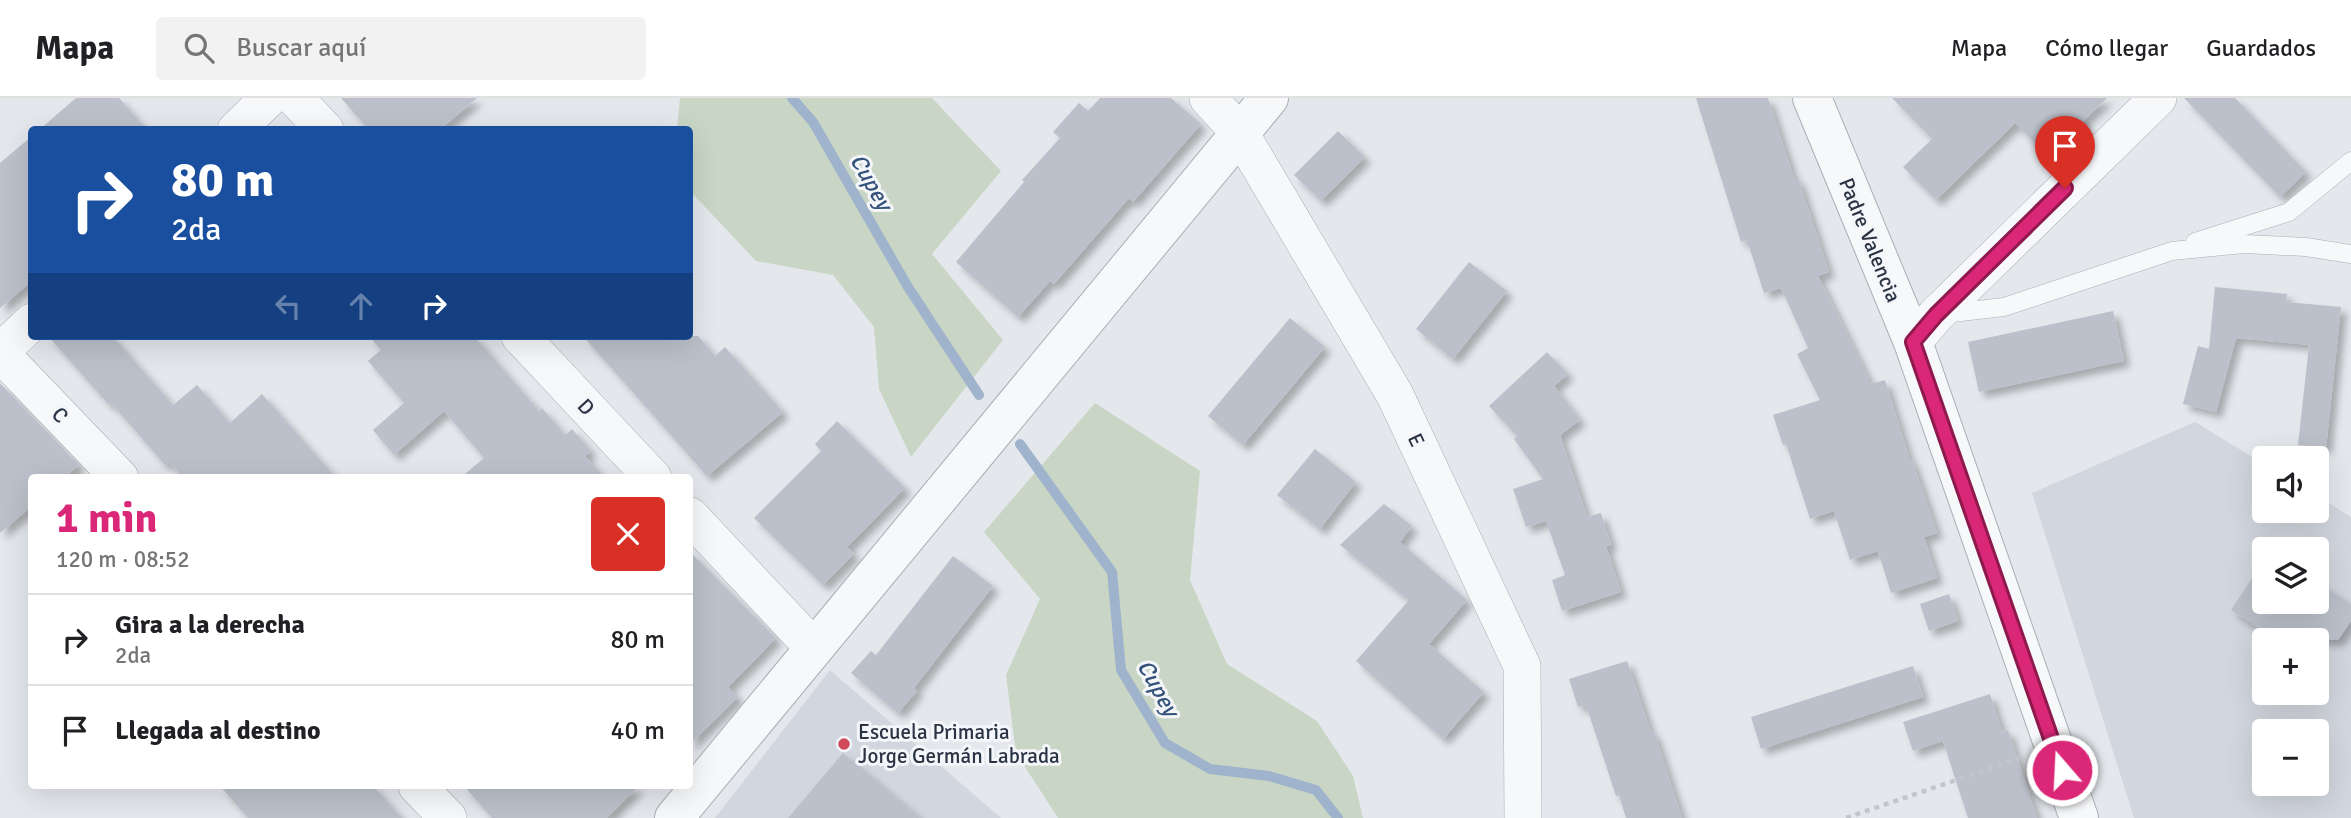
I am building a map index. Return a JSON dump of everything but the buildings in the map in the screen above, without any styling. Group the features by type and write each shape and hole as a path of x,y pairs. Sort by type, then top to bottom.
{"street":[{"path":"240,126 269,98"},
{"path":"295,98 321,126"},
{"name":"E","path":"1208,98 1240,133 1395,395 1522,666 1523,818"},
{"path":"674,818 1269,98"},
{"name":"Padre Valencia","path":"1812,98 1924,328 2054,746 2079,818"},
{"path":"1924,328 2158,98"},
{"path":"0,352 28,326"},
{"name":"D","path":"524,340 649,474"},
{"name":"C","path":"0,352 116,474"},
{"path":"693,519 814,648"},
{"path":"420,789 448,818"}],"lane":[{"path":"1924,328 2004,307 2288,212 2351,160"},
{"path":"2172,251 2244,244 2306,247 2351,254"}],"path":[{"path":"1846,818 2054,746"}],"shaded area":[{"path":"2195,422 2252,457 2252,523 2329,523 2329,503 2351,517 2351,818 2134,818 2032,493"},
{"name":"Escuela Primaria Jorge Germán Labrada","path":"830,670 1001,818 715,818"}],"green space":[{"path":"680,98 932,98 1001,171 932,254 1003,340 911,457 879,389 874,327 833,275 756,261 693,194 693,126 677,126"},
{"path":"1095,403 1200,471 1190,580 1227,664 1317,721 1353,776 1363,818 1058,818 1016,753 1006,675 1040,599 984,532"}],"waterway":[{"name":"Cupey","path":"792,98 813,122 908,287 979,395"},
{"name":"Cupey","path":"1020,444 1112,572 1121,670 1165,743 1210,769 1269,776 1316,790 1338,818"}],"place":[{"name":"Escuela Primaria Jorge Germán Labrada","path":"844,744"}],"route":[{"path":"2062,770 1913,342 1936,315 2065,188"}]}
